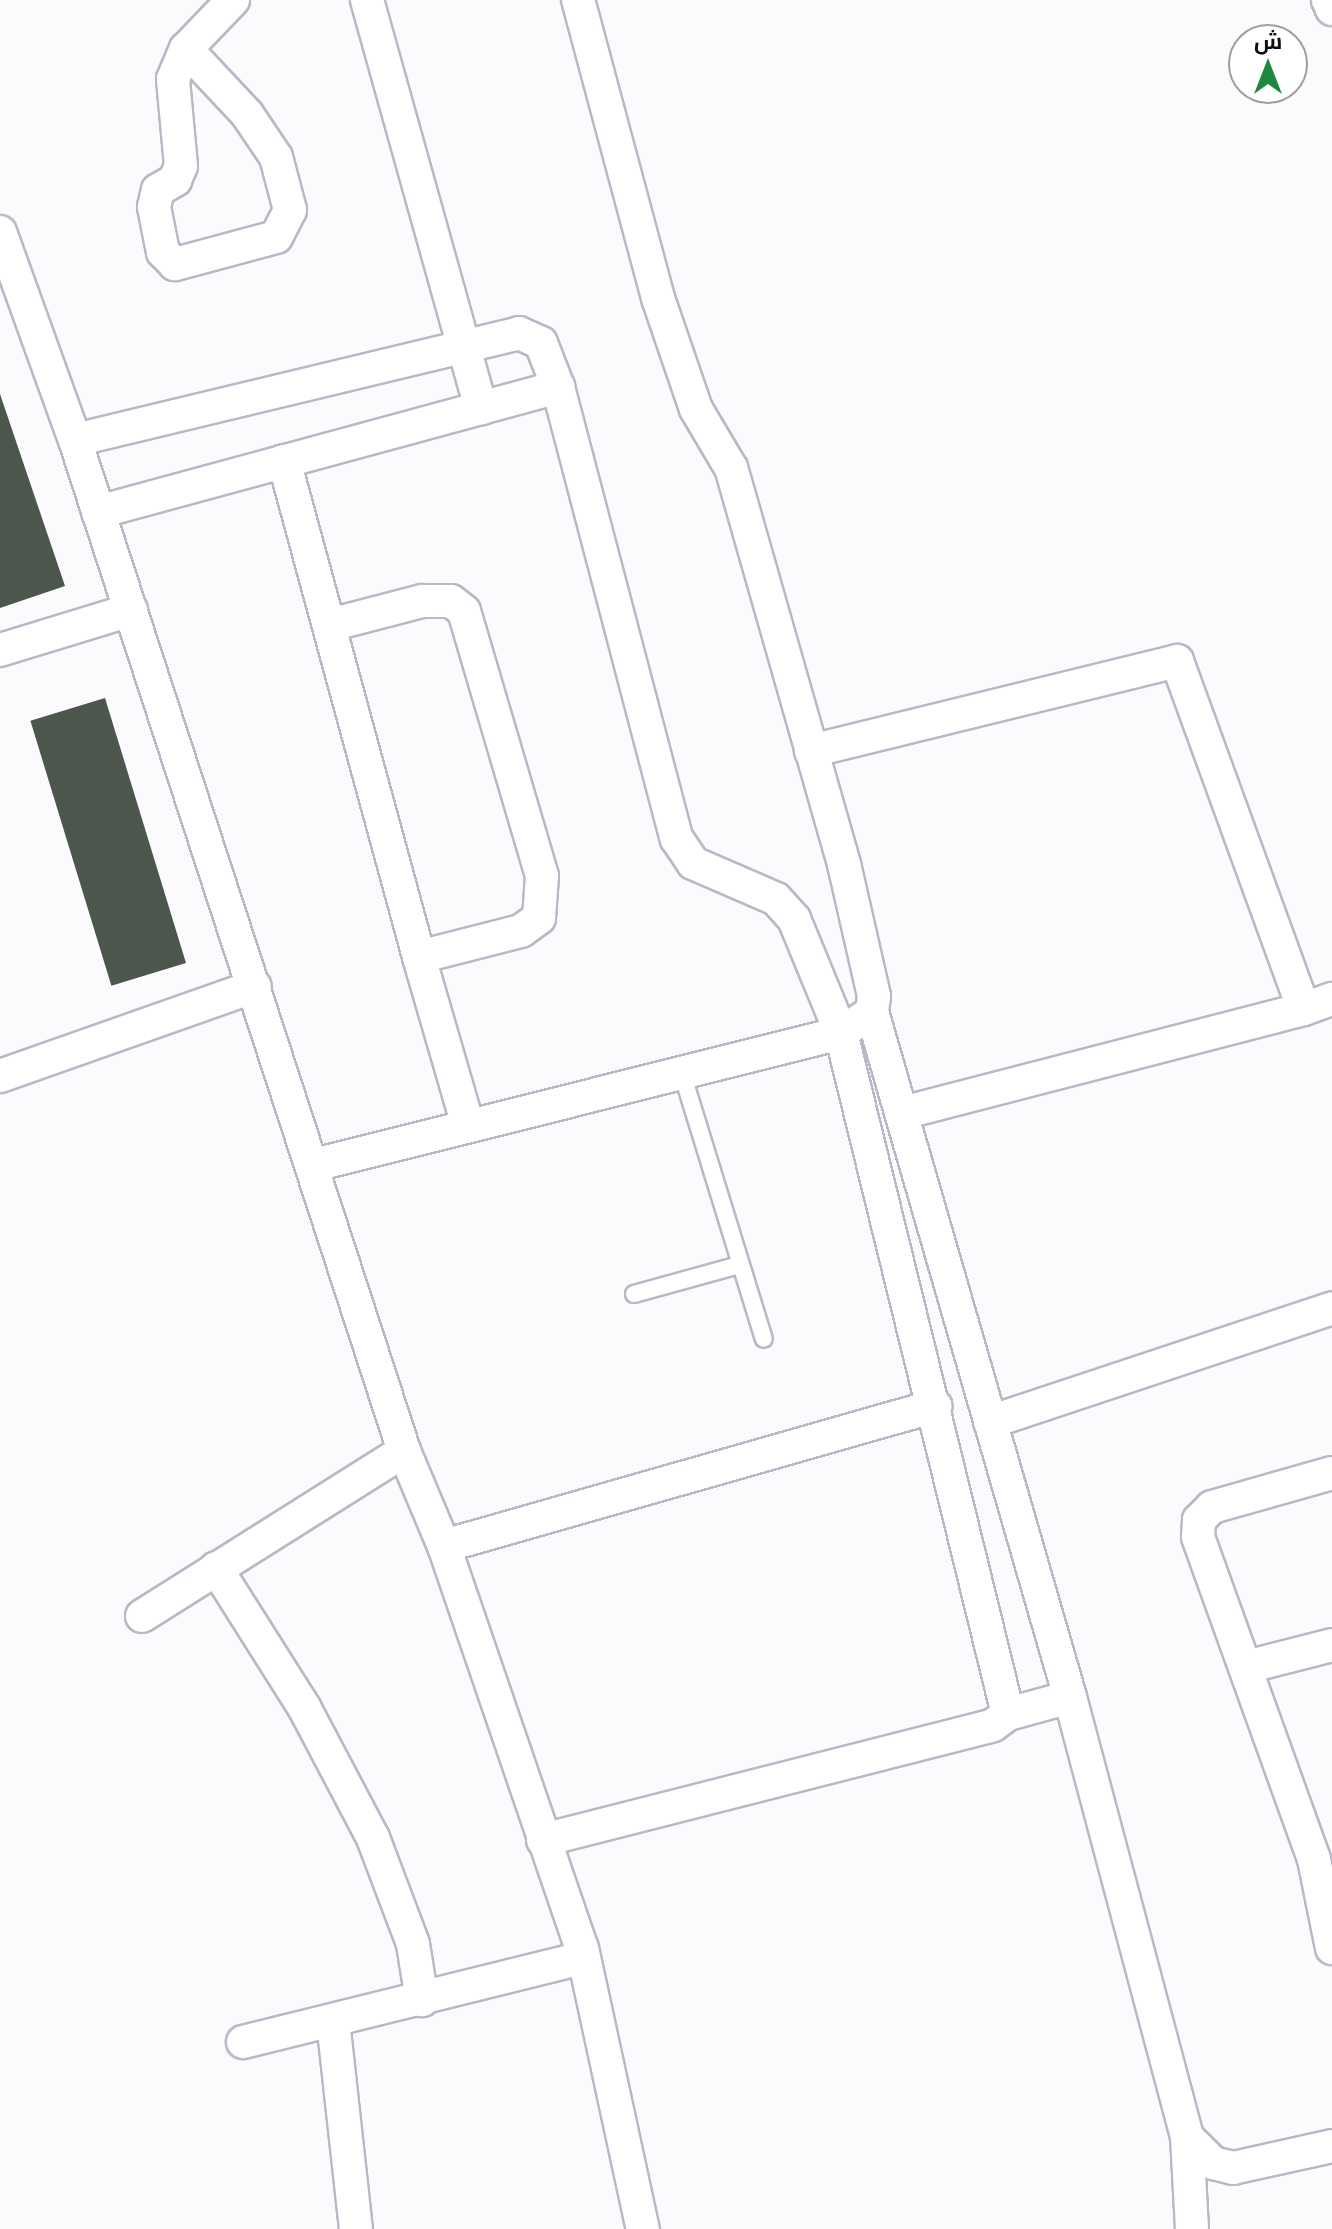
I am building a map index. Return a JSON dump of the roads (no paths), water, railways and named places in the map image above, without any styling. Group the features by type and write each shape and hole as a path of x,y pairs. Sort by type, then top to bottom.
{"street":[{"path":"186,49 247,114 276,157 290,210 276,237 175,264 163,252 154,197 181,166 173,79 186,49 233,0"},
{"path":"367,0 481,408"},
{"path":"578,0 658,298 696,409 731,468 847,879 874,996 872,1012 1070,1697 1187,2137 1192,2229"},
{"path":"1328,0 1332,9"},
{"path":"0,232 75,440 314,1165 404,1451 444,1546 582,1958 643,2229"},
{"path":"75,440 463,346 531,335 541,343 558,387 677,839 693,863 776,899 794,919 841,1033 935,1406 1008,1714"},
{"path":"98,512 558,387"},
{"path":"284,461 468,1126"},
{"path":"330,625 422,601 451,601 464,611 542,876 539,918 521,931 419,957"},
{"path":"0,650 131,610"},
{"path":"811,751 1177,661 1318,1004 901,1113"},
{"path":"0,1076 255,986"},
{"path":"314,1165 841,1033 872,1012"},
{"path":"872,1157 912,1151"},
{"path":"990,1422 1332,1308"},
{"path":"444,1546 935,1406"},
{"path":"142,1616 404,1451"},
{"path":"1332,1473 1212,1507 1199,1520 1198,1537 1314,1859 1332,1948"},
{"path":"216,1568 305,1709 373,1838 413,1944 422,2000"},
{"path":"1246,1667 1332,1645"},
{"path":"543,1840 993,1725 1008,1714 1070,1697"},
{"path":"243,2042 582,1958"},
{"path":"333,2021 356,2229"},
{"path":"1187,2137 1213,2163 1233,2168 1332,2146"}],"lane":[{"path":"682,1073 764,1339"},
{"path":"634,1294 739,1265"}]}
